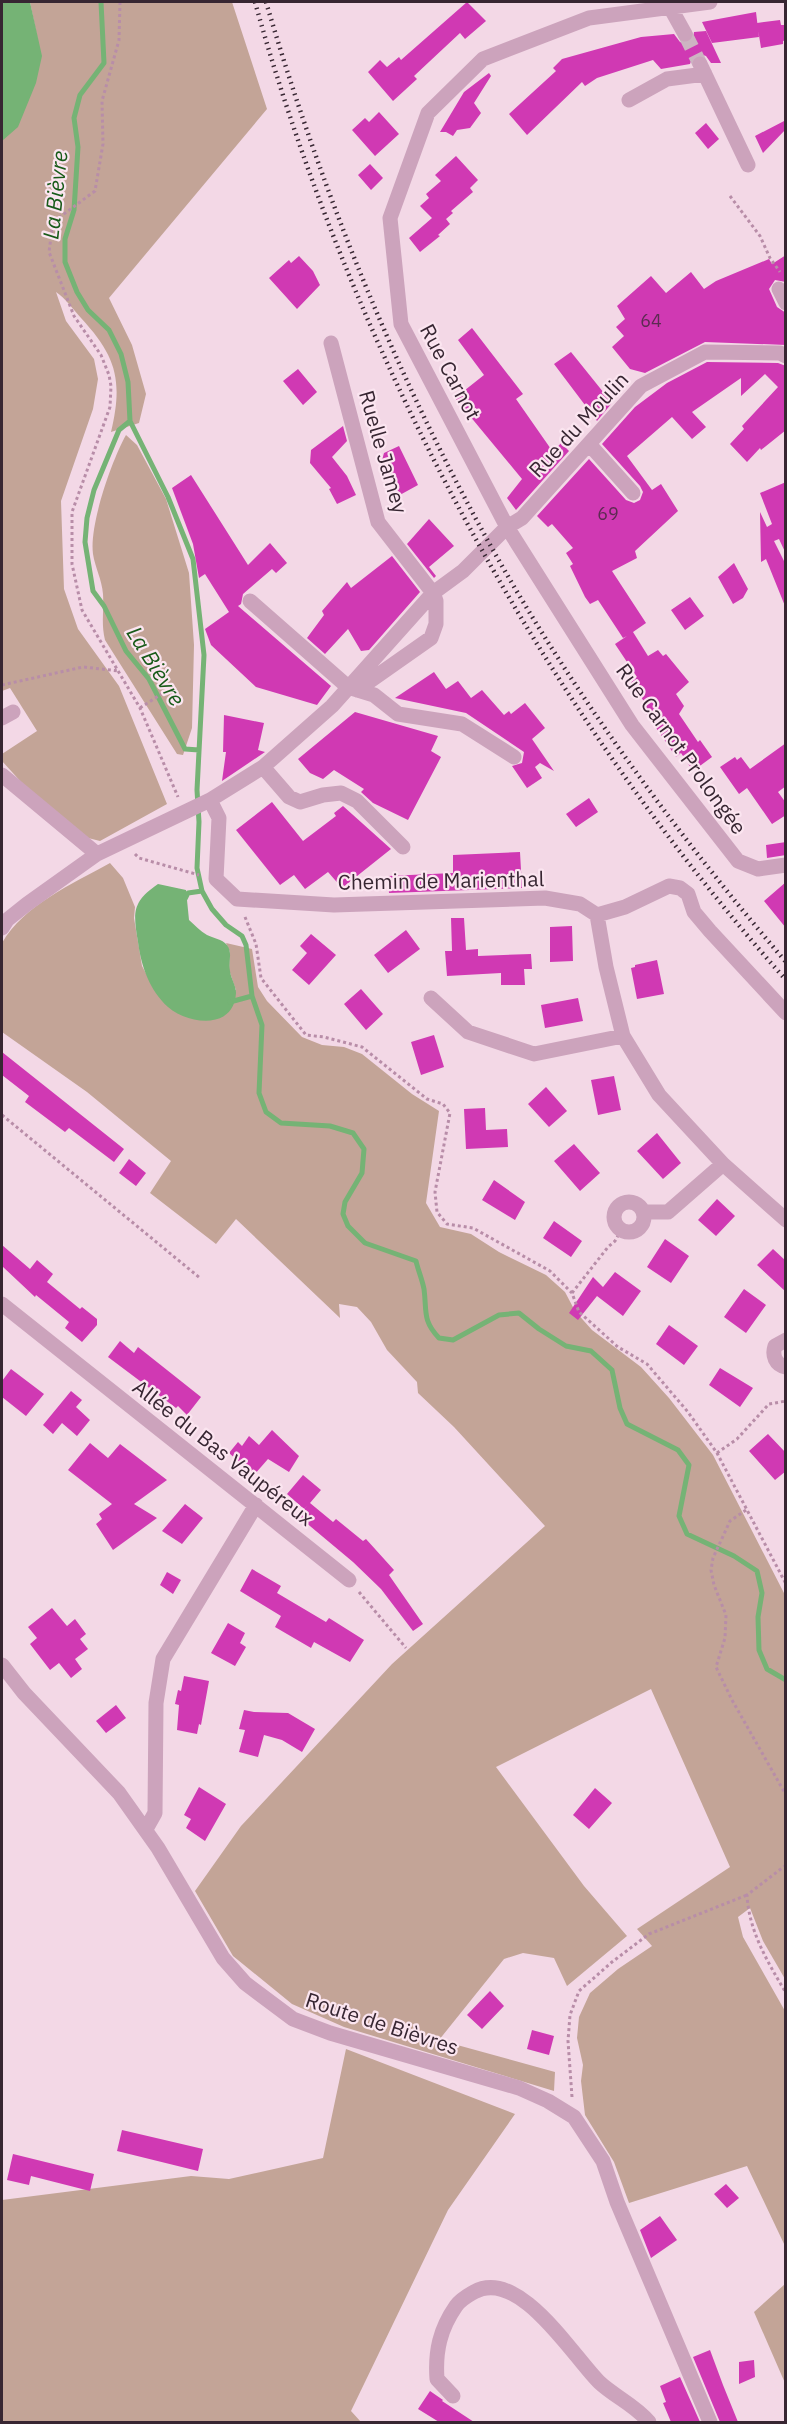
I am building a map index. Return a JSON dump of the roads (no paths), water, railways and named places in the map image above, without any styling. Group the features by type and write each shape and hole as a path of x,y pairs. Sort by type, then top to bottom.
{"street":[{"name":"Rue Carnot","path":"507,527 401,324 390,218 428,113 483,59 589,18 710,2"},
{"path":"670,7 685,34"},
{"path":"629,100 668,80 703,69 748,165"},
{"name":"Ruelle Jamey","path":"331,344 378,522 433,593"},
{"name":"Rue du Moulin","path":"353,688 433,593 463,571 507,527 522,518 641,386 705,352 780,353 786,356"},
{"path":"589,444 633,493"},
{"name":"Rue Carnot Prolongée","path":"507,527 632,725 738,861 758,869 786,865"},
{"name":"Rue du Moulin","path":"2,928 7,920 27,904 97,854 210,800 263,767 353,688 431,638 436,624 436,602 433,593"},
{"path":"250,601 353,688 374,695 399,714 462,724 514,757"},
{"path":"263,767 289,797 300,802 323,795 341,793 357,801 403,847"},
{"path":"2,775 97,854"},
{"name":"Chemin de Marienthal","path":"210,800 219,818 216,879 237,899 334,905 544,898 580,904 597,915"},
{"path":"786,1013 710,931 694,912 688,894 680,888 669,886 625,907 597,915 606,967 623,1036 659,1095 723,1164 786,1220"},
{"path":"431,998 468,1032 534,1054 623,1036"},
{"path":"643,1212 644,1217 640,1227 631,1232 621,1230 617,1226 614,1217 620,1204 633,1203 643,1212 668,1212 723,1164"},
{"name":"Allée du Bas Vaupéreux","path":"2,1304 349,1580"},
{"path":"786,1340 778,1343 774,1350 775,1360 786,1367"},
{"path":"146,1829 155,1813 156,1703 162,1659 256,1505"},
{"name":"Route de Bièvres","path":"2,1665 24,1693 119,1793 146,1829 223,1958 245,1983 293,2019 330,2033 519,2088 548,2101 574,2117 603,2161 710,2422"},
{"path":"453,2396 437,2379 438,2341 447,2319 460,2300 483,2287 504,2288 546,2319 600,2383 638,2410 648,2422"}],"waterway":[{"name":"La Bièvre","path":"101,2 104,63 80,95 74,118 78,147 74,210 65,239 65,262 77,292 88,310 109,330 121,354 128,382 130,421 168,497 193,559 204,655 197,790 199,822 197,868 202,891 188,893 185,899"},
{"name":"La Bièvre","path":"130,421 119,430 94,490 87,518 85,542 93,591 104,606 126,651 149,679 185,749 199,750"},
{"name":"La Bièvre","path":"202,891 212,909 226,925 242,936 246,945 252,996 262,1025 259,1093 266,1112 281,1123 330,1126 353,1133 364,1149 362,1173 345,1202 343,1214 348,1226 365,1243 416,1261 424,1289 428,1320 439,1338 453,1340 499,1315 519,1313 566,1346 591,1351 612,1370 620,1408 627,1424 678,1450 689,1465 679,1516 687,1534 734,1556 757,1571 762,1593 758,1617 759,1650 767,1669 786,1680"},
{"name":"La Bièvre","path":"230,1002 252,996"}],"tunnel":[{"path":"685,34 700,64"}],"railway":[{"path":"255,2 296,134 345,265 402,394 466,521 537,643 614,761 697,874 786,980"},
{"path":"266,2 307,131 354,258 408,382 468,504 537,624 614,742 698,855 786,962"}]}
